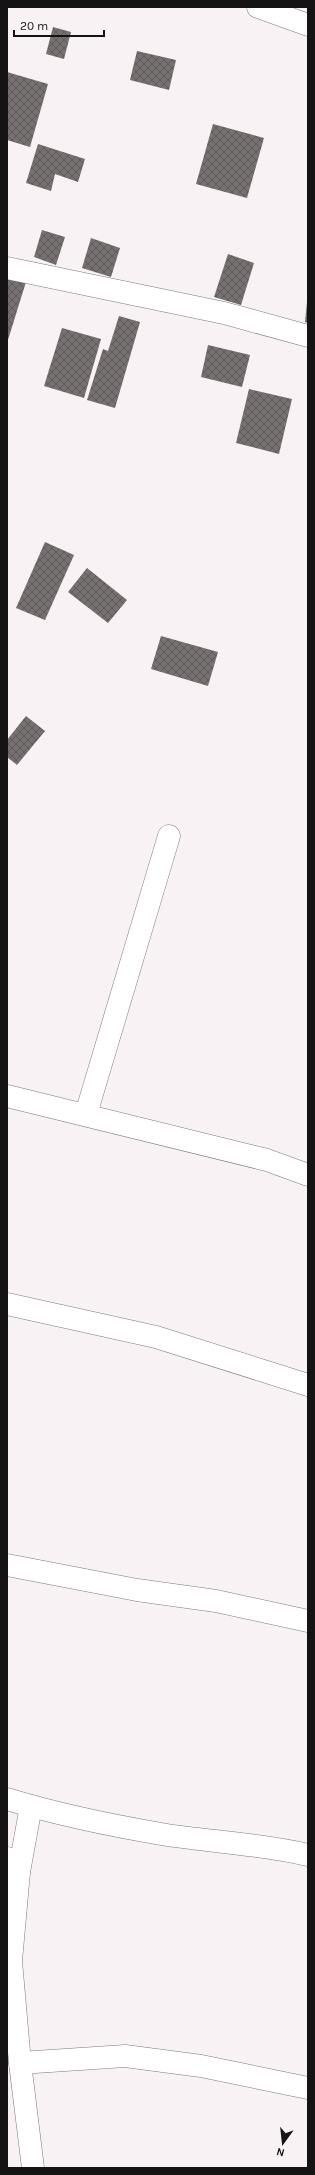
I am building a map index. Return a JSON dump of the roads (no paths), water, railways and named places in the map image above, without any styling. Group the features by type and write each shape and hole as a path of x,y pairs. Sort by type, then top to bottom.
{"street":[{"path":"258,7 308,25"},
{"path":"7,268 224,313 308,336"},
{"path":"86,1114 169,836"},
{"path":"7,1096 86,1114 267,1160 308,1175"},
{"path":"7,1304 156,1337 308,1385"},
{"path":"7,1565 137,1590 216,1601 308,1621"},
{"path":"7,1799 31,1806 167,1834 273,1847 308,1855"},
{"path":"31,1806 13,1865 9,1961 33,2168"},
{"path":"20,2063 125,2056 201,2066 308,2088"}]}
